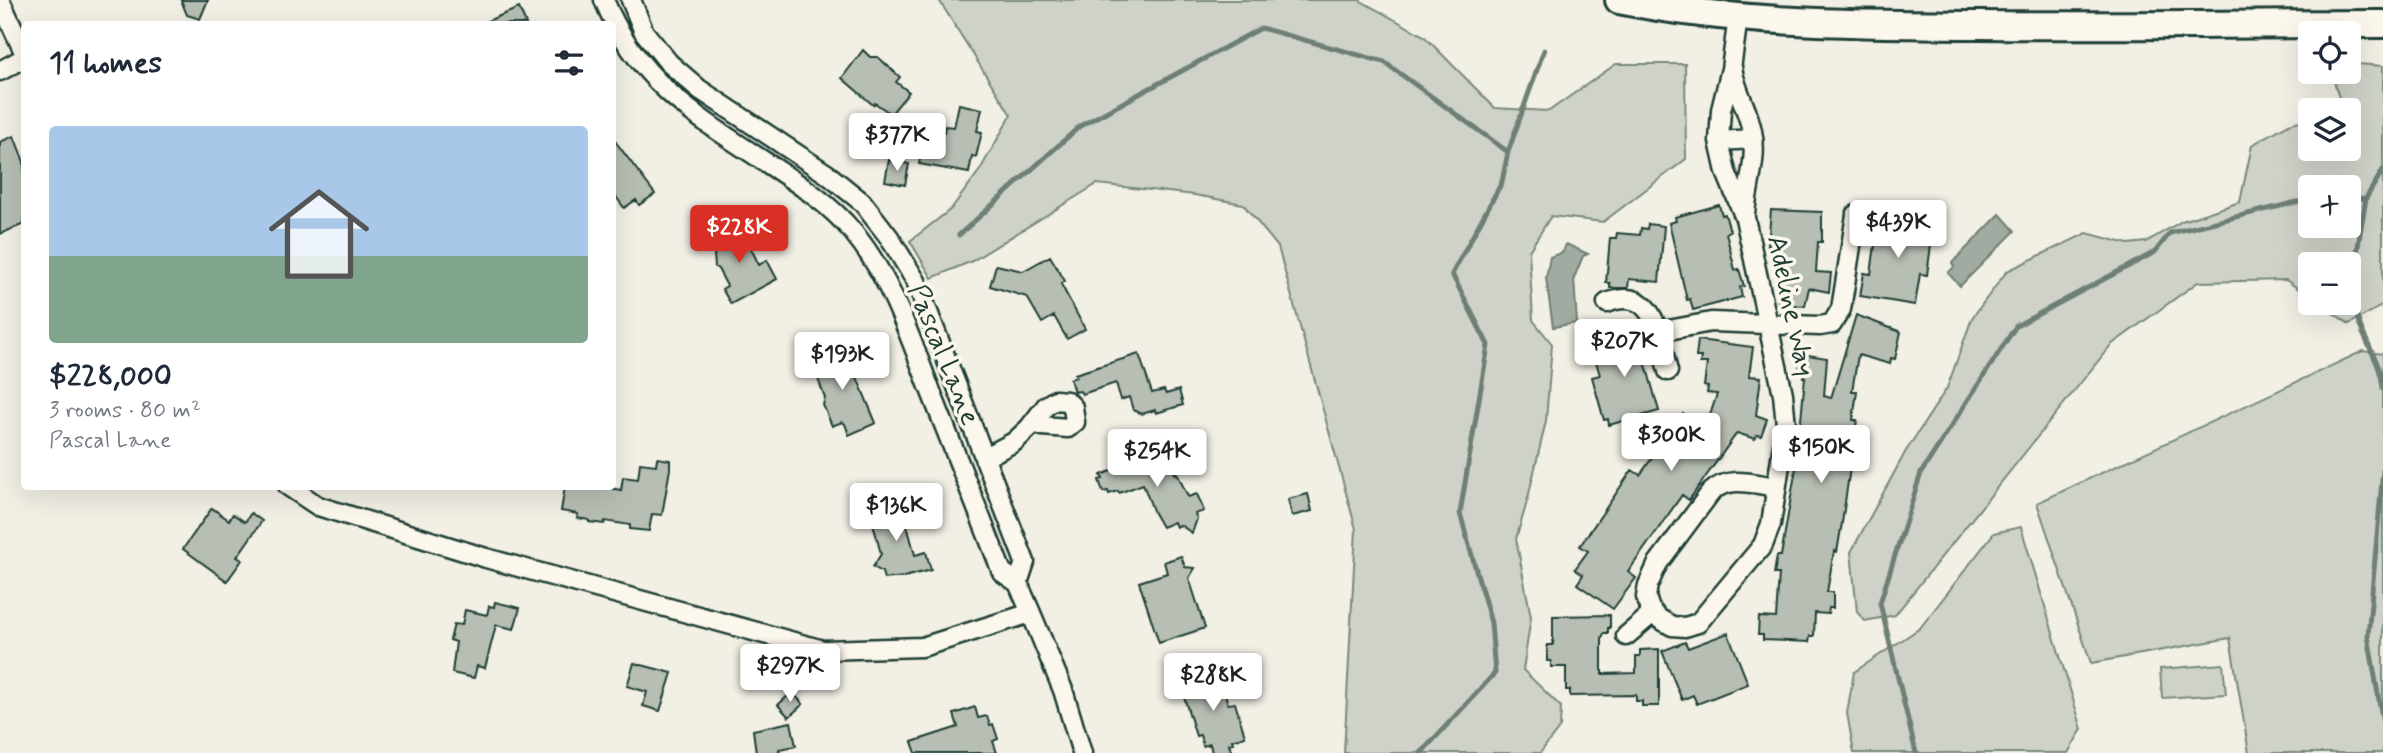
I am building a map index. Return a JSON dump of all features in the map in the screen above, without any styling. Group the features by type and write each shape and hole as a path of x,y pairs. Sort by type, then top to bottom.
{"highway":[{"path":"1619,0 1739,9 1844,24 2383,24"}],"street":[{"path":"0,0 21,46"},
{"path":"607,6 632,1"},
{"name":"Pascal Lane","path":"632,1 644,32 669,63 699,89 827,174 862,202 889,237 916,281 1025,562 1018,583"},
{"name":"Adeline Way","path":"1653,613 1665,623 1679,627 1692,626 1702,619 1766,539 1776,487 1786,414 1745,218 1726,172 1720,141 1721,110 1732,64 1739,9"},
{"name":"Pascal Lane","path":"616,23 633,54 667,94 828,207 853,232 873,262 897,306 1002,572 1018,583 1031,612 1063,690 1082,753"},
{"path":"0,71 21,60"},
{"name":"Adeline Way","path":"1732,64 1753,139 1753,167 1745,218"},
{"path":"740,146 756,127"},
{"path":"1720,141 1753,139"},
{"path":"1658,332 1703,323 1820,326 1835,321 1841,309 1856,215"},
{"path":"1607,303 1624,299 1640,304 1651,312 1668,371"},
{"path":"984,458 1014,442 1035,421"},
{"path":"1626,636 1653,613 1646,597 1650,579 1711,492 1731,481 1776,487"},
{"path":"294,490 318,506 486,558 823,650 922,647 1031,612"}],"shaded area":[{"path":"939,0 1359,0 1424,36 1495,108 1549,111 1616,64 1685,64 1686,159 1603,222 1551,216 1529,251 1533,320 1552,344 1546,421 1516,539 1531,617 1523,670 1561,707 1560,727 1540,753 1344,753 1356,529 1278,247 1243,204 1195,195 1097,184 972,261 932,278 910,241 951,209 980,170 1011,115"},
{"path":"2361,64 2383,66 2383,305 2349,324 2336,315 2361,315 2361,252 2298,252 2298,288 2286,280 2198,282 2111,345 1895,615 1865,621 1857,612 1851,552 1906,451 1947,388 1972,318 2007,271 2087,233 2128,244 2146,242 2182,221 2240,202 2252,145 2289,124 2298,121 2298,161 2361,161 2361,98 2339,98 2335,84 2361,84"},
{"path":"2000,214 2015,231 1960,286 1948,273 1954,267 1952,263"},
{"path":"1566,244 1588,254 1583,256 1574,278 1577,323 1553,327 1546,278 1550,257 1563,252"},
{"path":"2363,351 2383,354 2383,753 2249,753 2230,638 2091,663 2037,503"},
{"path":"2021,527 2082,729 2068,753 1854,753 1847,713 1854,672 1920,628 1994,533"},
{"path":"2223,664 2226,694 2162,698 2160,669"}],"building":[{"path":"181,0 208,0 200,19 187,15"},
{"path":"519,8 525,21 487,21"},
{"path":"863,50 870,57 878,57 900,77 896,82 909,92 891,114 875,103 873,105 842,78"},
{"path":"959,104 982,109 977,131 982,132 976,157 972,156 969,173 919,164 923,145 932,147 936,130 944,132 945,126 954,127"},
{"path":"14,136 21,154 21,225 0,234 0,142"},
{"path":"616,142 655,194 639,205 636,200 624,208 616,197"},
{"path":"889,160 909,164 905,185 885,181"},
{"path":"1719,205 1730,231 1726,233 1735,270 1739,269 1744,286 1740,287 1742,297 1693,310 1690,299 1687,300 1669,223 1676,221 1675,217"},
{"path":"1771,210 1822,212 1822,242 1818,242 1816,272 1831,273 1829,292 1809,288 1805,306 1778,304 1782,246 1768,245"},
{"path":"1879,215 1931,223 1930,229 1933,230 1927,275 1920,274 1915,305 1860,296 1864,273 1871,274"},
{"path":"732,222 739,236 741,234 746,243 748,242 759,265 767,260 777,279 731,304 722,289 727,286 715,267 714,254 717,252 709,235"},
{"path":"1648,224 1664,226 1659,282 1629,279 1628,288 1610,288 1610,283 1606,283 1610,238 1616,238 1617,233 1640,235 1641,228 1647,229"},
{"path":"1050,256 1065,281 1061,284 1085,329 1067,339 1054,316 1042,323 1027,297 990,286 996,265 1023,271"},
{"path":"1856,315 1901,332 1895,359 1891,358 1890,364 1858,355 1852,391 1857,391 1853,420 1857,420 1837,552 1834,551 1827,592 1833,592 1833,608 1829,608 1828,614 1815,613 1814,636 1810,636 1809,642 1763,640 1763,635 1758,635 1759,617 1776,618 1779,574 1774,574 1777,556 1781,556 1802,432 1805,377 1804,372 1799,372 1801,354 1827,358 1824,396 1831,398"},
{"path":"1640,332 1642,337 1646,335 1651,352 1643,354 1659,411 1609,425 1608,419 1604,420 1592,377 1600,375 1593,352 1597,351 1596,346"},
{"path":"1698,340 1753,347 1749,376 1761,377 1756,415 1767,419 1761,436 1757,435 1755,439 1737,433 1689,500 1682,495 1628,572 1636,578 1613,609 1577,584 1583,575 1575,569 1588,551 1580,546 1632,470 1640,475 1683,414 1705,430 1717,394 1707,393 1708,387 1704,386 1707,363 1700,363 1701,357 1696,357"},
{"path":"836,347 847,367 852,365 876,423 849,435 842,422 832,426 823,405 825,398 817,376 809,374 812,367 810,360 819,357 821,352"},
{"path":"1139,354 1152,393 1164,390 1166,394 1179,390 1183,405 1142,414 1133,410 1129,397 1121,400 1116,383 1082,394 1080,391 1074,392 1070,379 1076,377 1075,374"},
{"path":"1166,449 1175,474 1177,473 1188,497 1197,494 1204,511 1195,514 1197,519 1192,533 1180,525 1176,527 1174,522 1162,527 1143,484 1109,494 1108,491 1103,492 1099,480 1103,479 1101,475"},
{"path":"657,458 670,460 662,515 652,514 649,531 630,529 630,525 605,521 604,524 589,522 577,518 578,514 561,511 564,490 621,490 623,477 638,479 640,463 656,465"},
{"path":"1308,494 1312,511 1292,516 1288,499"},
{"path":"903,499 915,555 926,552 931,570 884,579 882,572 873,567 881,554 869,508"},
{"path":"212,508 229,520 233,514 245,522 251,513 262,521 237,557 242,560 227,581 183,549"},
{"path":"1181,556 1185,567 1195,568 1189,578 1205,628 1159,643 1139,582 1167,573 1164,562"},
{"path":"495,602 520,608 514,629 496,625 485,668 477,666 474,678 452,673 456,642 450,640 454,624 462,625 465,610 487,615 489,606 494,607"},
{"path":"1610,615 1610,628 1602,638 1602,674 1636,673 1636,656 1640,656 1640,650 1659,649 1659,706 1642,706 1642,701 1636,701 1636,695 1570,696 1570,690 1566,690 1566,667 1551,667 1551,661 1547,661 1547,645 1553,645 1553,616"},
{"path":"1728,633 1748,684 1697,704 1693,695 1682,700 1662,651 1685,642 1688,648"},
{"path":"634,663 672,673 660,711 643,706 647,692 627,686"},
{"path":"1218,671 1228,704 1235,703 1245,736 1232,740 1233,743 1229,744 1232,753 1212,753 1210,744 1203,746 1200,735 1196,736 1184,697 1184,689 1193,688 1191,679"},
{"path":"792,692 803,704 789,717 778,705"},
{"path":"975,707 978,718 987,716 990,725 993,724 998,739 993,741 997,753 916,753 912,742 958,727 954,714"},
{"path":"791,722 796,746 779,749 780,753 756,753 753,730"}],"waterway":[{"path":"959,235 1080,126 1261,28 1384,62 1508,152"},
{"path":"1421,753 1495,673 1491,623 1460,513 1488,345 1452,274 1502,182 1508,152 1544,50"},
{"path":"2361,198 2366,198 2383,170"},
{"path":"2366,198 2355,269 2356,312 2379,367 2383,389"},
{"path":"1916,753 1880,603 1921,473 2016,326 2155,252 2170,233 2298,202"},
{"path":"2383,470 2368,636 2383,723"}]}
